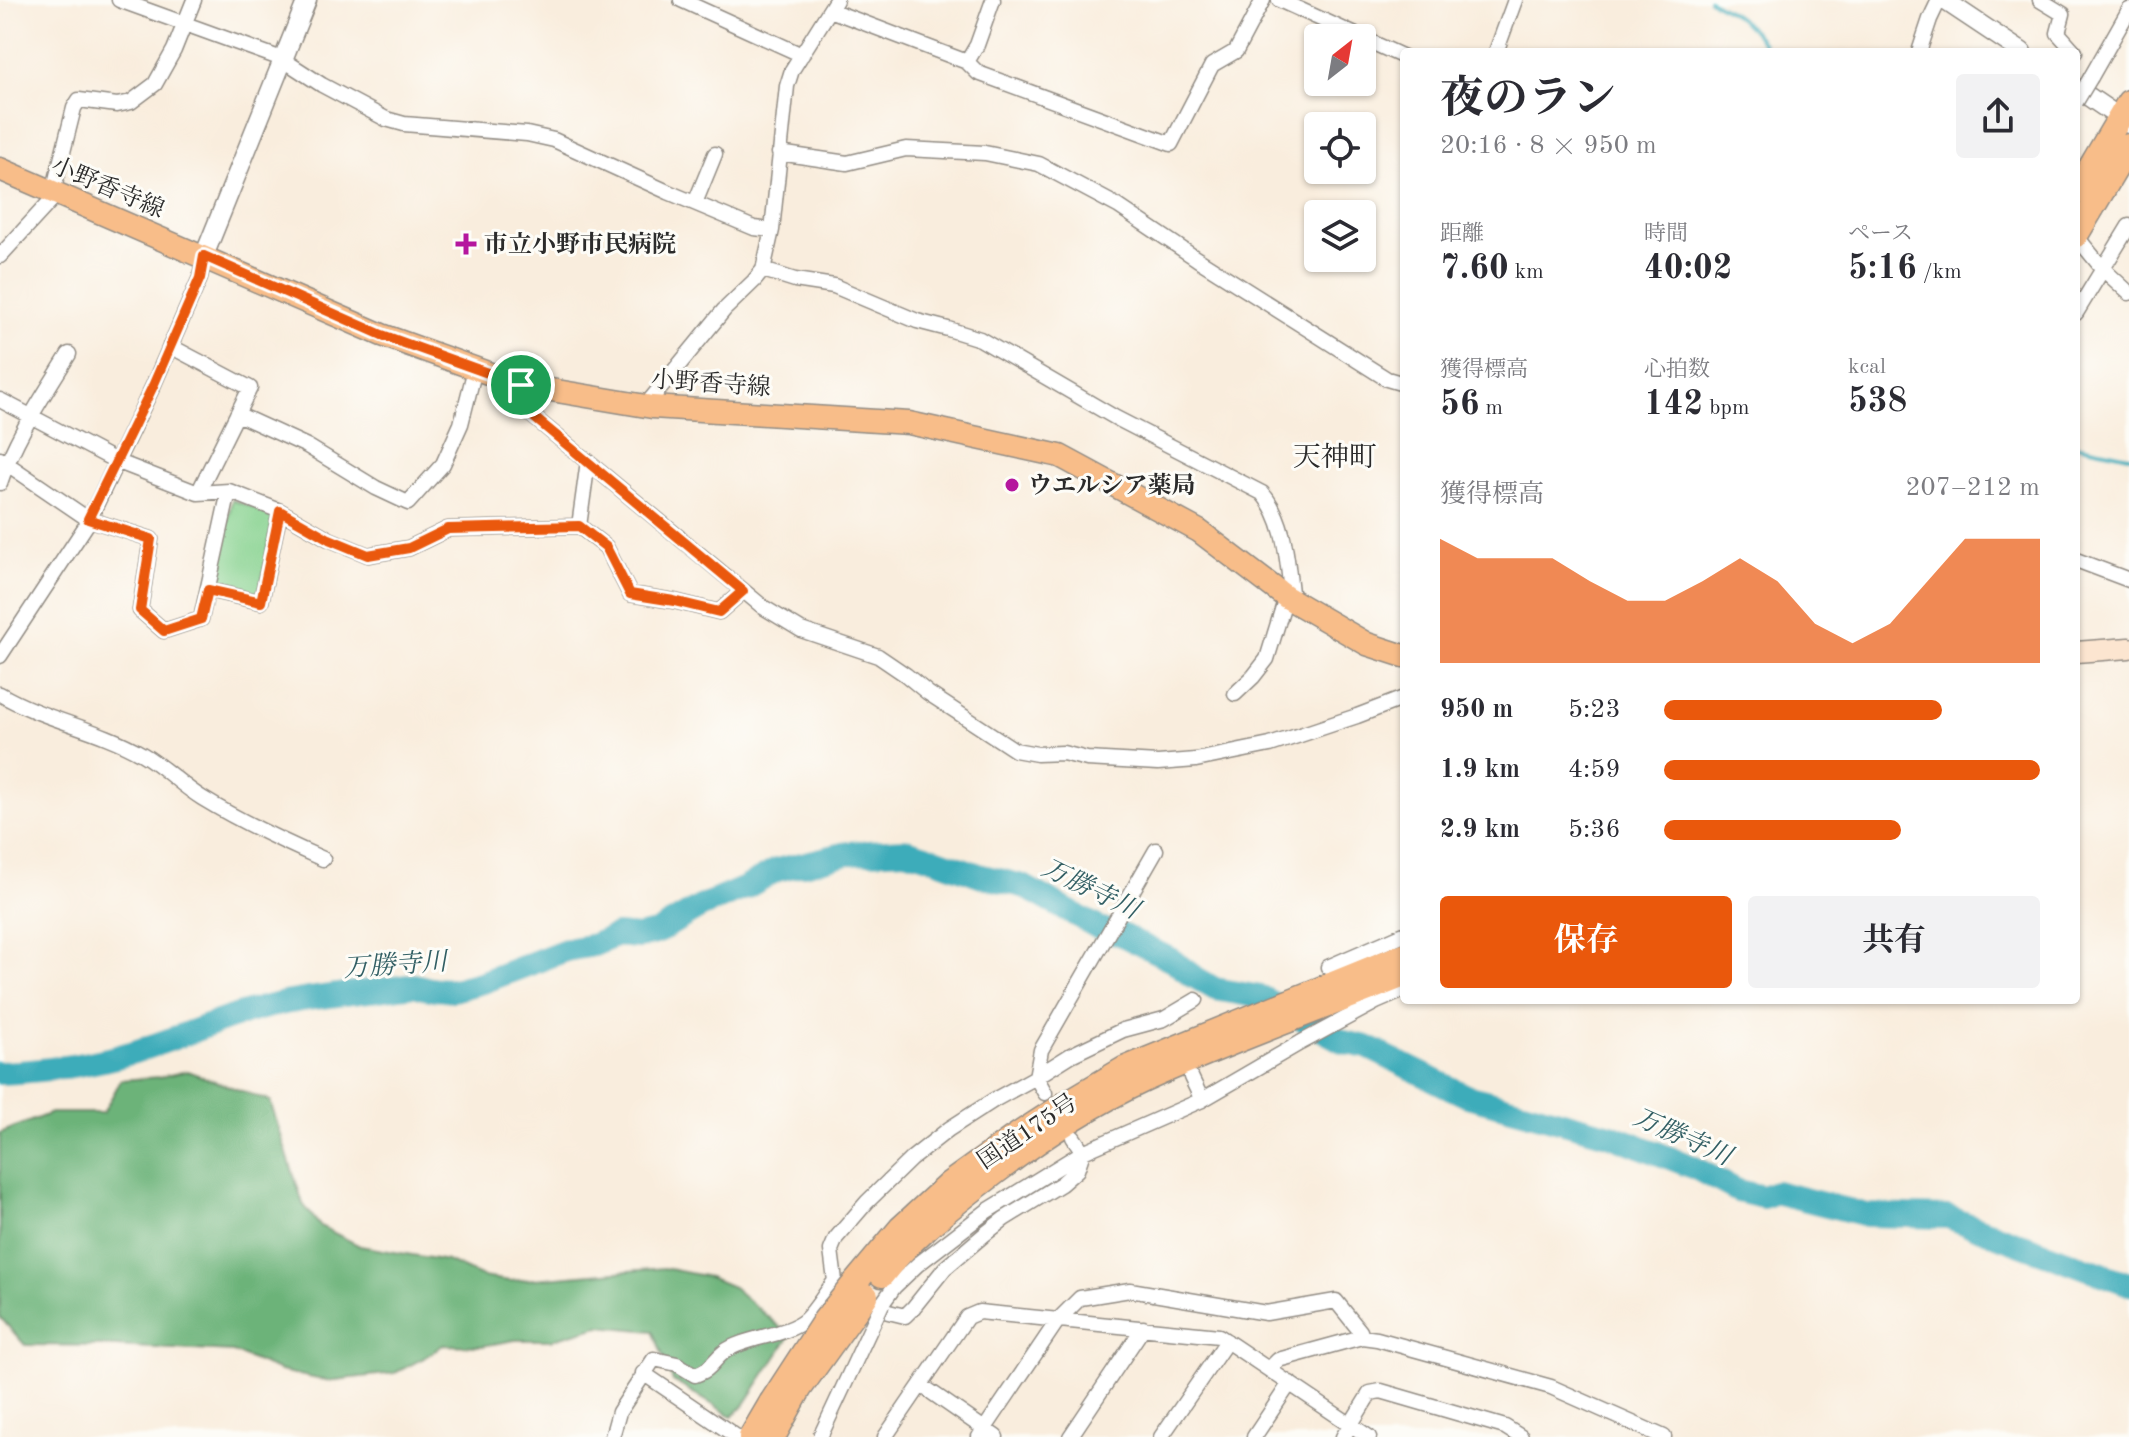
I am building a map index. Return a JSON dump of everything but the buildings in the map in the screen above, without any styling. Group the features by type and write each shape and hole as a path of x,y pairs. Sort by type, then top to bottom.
{"highway":[{"path":"2080,186 2126,114"},
{"path":"2080,229 2129,146"},
{"name":"国道175号","path":"1253,1025 1400,957"},
{"name":"国道175号","path":"751,1437 778,1408 825,1320 859,1291 901,1228 949,1184 1013,1138 1124,1069 1400,976"},
{"name":"国道175号","path":"773,1437 778,1408"}],"main road":[{"name":"小野香寺線","path":"0,169 382,335 521,385 652,407 909,423 1060,456 1199,531 1286,597 1367,644 1400,655"},
{"path":"2080,652 2129,648"}],"street":[{"path":"119,0 282,59 322,85 386,119 404,124 527,134 554,140 754,228 772,230"},
{"path":"0,256 55,193 74,108 79,100 117,105 131,102 155,84 174,50 194,0"},
{"path":"0,656 88,519 170,346 200,278 204,256 307,0"},
{"path":"681,0 802,55"},
{"path":"967,62 977,45 993,0"},
{"path":"646,405 724,310 763,270 772,230 787,86 792,70 833,5 967,62 978,73 1171,144 1212,65 1236,51 1263,0"},
{"path":"1279,0 1400,55"},
{"path":"1497,48 1515,0"},
{"path":"1920,48 1930,19 1942,0 2016,48"},
{"path":"2040,0 2063,14 2058,33 2072,48"},
{"path":"2088,78 2129,10"},
{"path":"2080,58 2088,78 2126,114"},
{"path":"779,153 847,163 906,149 985,153 1039,164 1118,206 1387,379 1400,383"},
{"path":"695,203 715,154"},
{"path":"2080,306 2129,226"},
{"path":"2080,241 2103,269 2129,293"},
{"path":"763,270 795,280 834,286 917,321 980,339 1116,418 1262,493 1271,503 1280,524 1291,592 1286,597 1267,659 1235,694"},
{"path":"170,346 250,388 198,493"},
{"path":"0,483 3,461 69,354"},
{"path":"237,414 307,446 376,488 408,503 443,464 461,424 475,369"},
{"path":"521,385 517,397 530,414 763,607 801,630 878,656 1015,750 1063,753 1087,759 1158,763 1196,760 1270,745 1400,700"},
{"path":"0,400 116,461 198,493 229,491 280,511 329,539 368,555 409,548 448,529 579,526 606,547 630,594 719,612 743,591"},
{"path":"3,461 88,519 151,539 140,610 164,631 201,619 229,491"},
{"path":"579,526 588,461"},
{"path":"208,590 261,602 280,511"},
{"path":"2080,562 2129,580"},
{"path":"0,694 24,708 106,736 145,755 204,799 261,832 323,859"},
{"path":"1045,1093 1036,1077 1041,1050 1156,850"},
{"path":"1328,967 1400,936"},
{"path":"612,1437 619,1412 654,1359 677,1364 695,1375 707,1371 724,1352 790,1329 859,1291 894,1287 917,1265 987,1211 1083,1152 1202,1100 1300,1043 1400,992"},
{"path":"1083,1152 1077,1170 975,1242 945,1268 905,1316 872,1308 831,1250 836,1238 867,1202 911,1159 949,1129 1071,1055 1123,1030 1167,1026 1196,1000"},
{"path":"1191,1077 1202,1100"},
{"path":"1073,1137 1083,1152"},
{"path":"921,1385 987,1434 1058,1320 1080,1298 1130,1290 1266,1313 1336,1301 1362,1337"},
{"path":"820,1437 859,1291"},
{"path":"885,1437 967,1317 979,1312 1219,1336 1290,1383 1347,1431 1369,1437"},
{"path":"1070,1437 1143,1328"},
{"path":"1269,1369 1278,1360 1362,1337 1377,1339 1551,1387 1664,1437"},
{"path":"1161,1437 1227,1341"},
{"path":"643,1373 737,1437"},
{"path":"1254,1437 1290,1383"},
{"path":"1347,1431 1370,1393 1381,1391 1505,1427 1521,1437"}],"green space":[{"path":"232,500 274,514 259,598 214,585"},
{"path":"187,1071 270,1101 303,1204 320,1226 360,1246 447,1261 482,1277 510,1281 664,1268 709,1277 733,1287 790,1336 743,1407 732,1416 673,1381 653,1331 599,1326 550,1340 515,1340 482,1346 443,1345 395,1373 327,1381 280,1371 233,1352 25,1345 0,1317 0,1133 51,1113 103,1113 121,1080"}],"waterway":[{"path":"1709,0 1733,13 1751,28 1763,43 1762,48"},
{"path":"2080,446 2129,456"},
{"name":"万勝寺川","path":"0,1073 67,1067 118,1057 261,1008 297,1001 414,985 453,990 617,935 638,937 656,933 700,907 777,870 848,853 906,850 982,876 1023,886 1099,928 1122,935 1172,960 1215,989 1261,997 1344,1042 1367,1047 1467,1096 1611,1135 1693,1167 1738,1191 1763,1197 1775,1192 1867,1215 1948,1217 2129,1284"}],"place":[{"name":"市立小野市民病院","path":"466,244"},
{"name":"ウエルシア薬局","path":"1012,485"}],"district":[{"name":"天神町","path":"1335,456"}],"route":[{"path":"204,256 382,335 521,385 517,397 530,414 743,591 719,612 630,594 606,547 579,526 448,529 409,548 368,555 329,539 280,511 261,602 208,590 201,619 164,631 140,610 151,539 88,519 153,386 200,278 204,256"}]}
